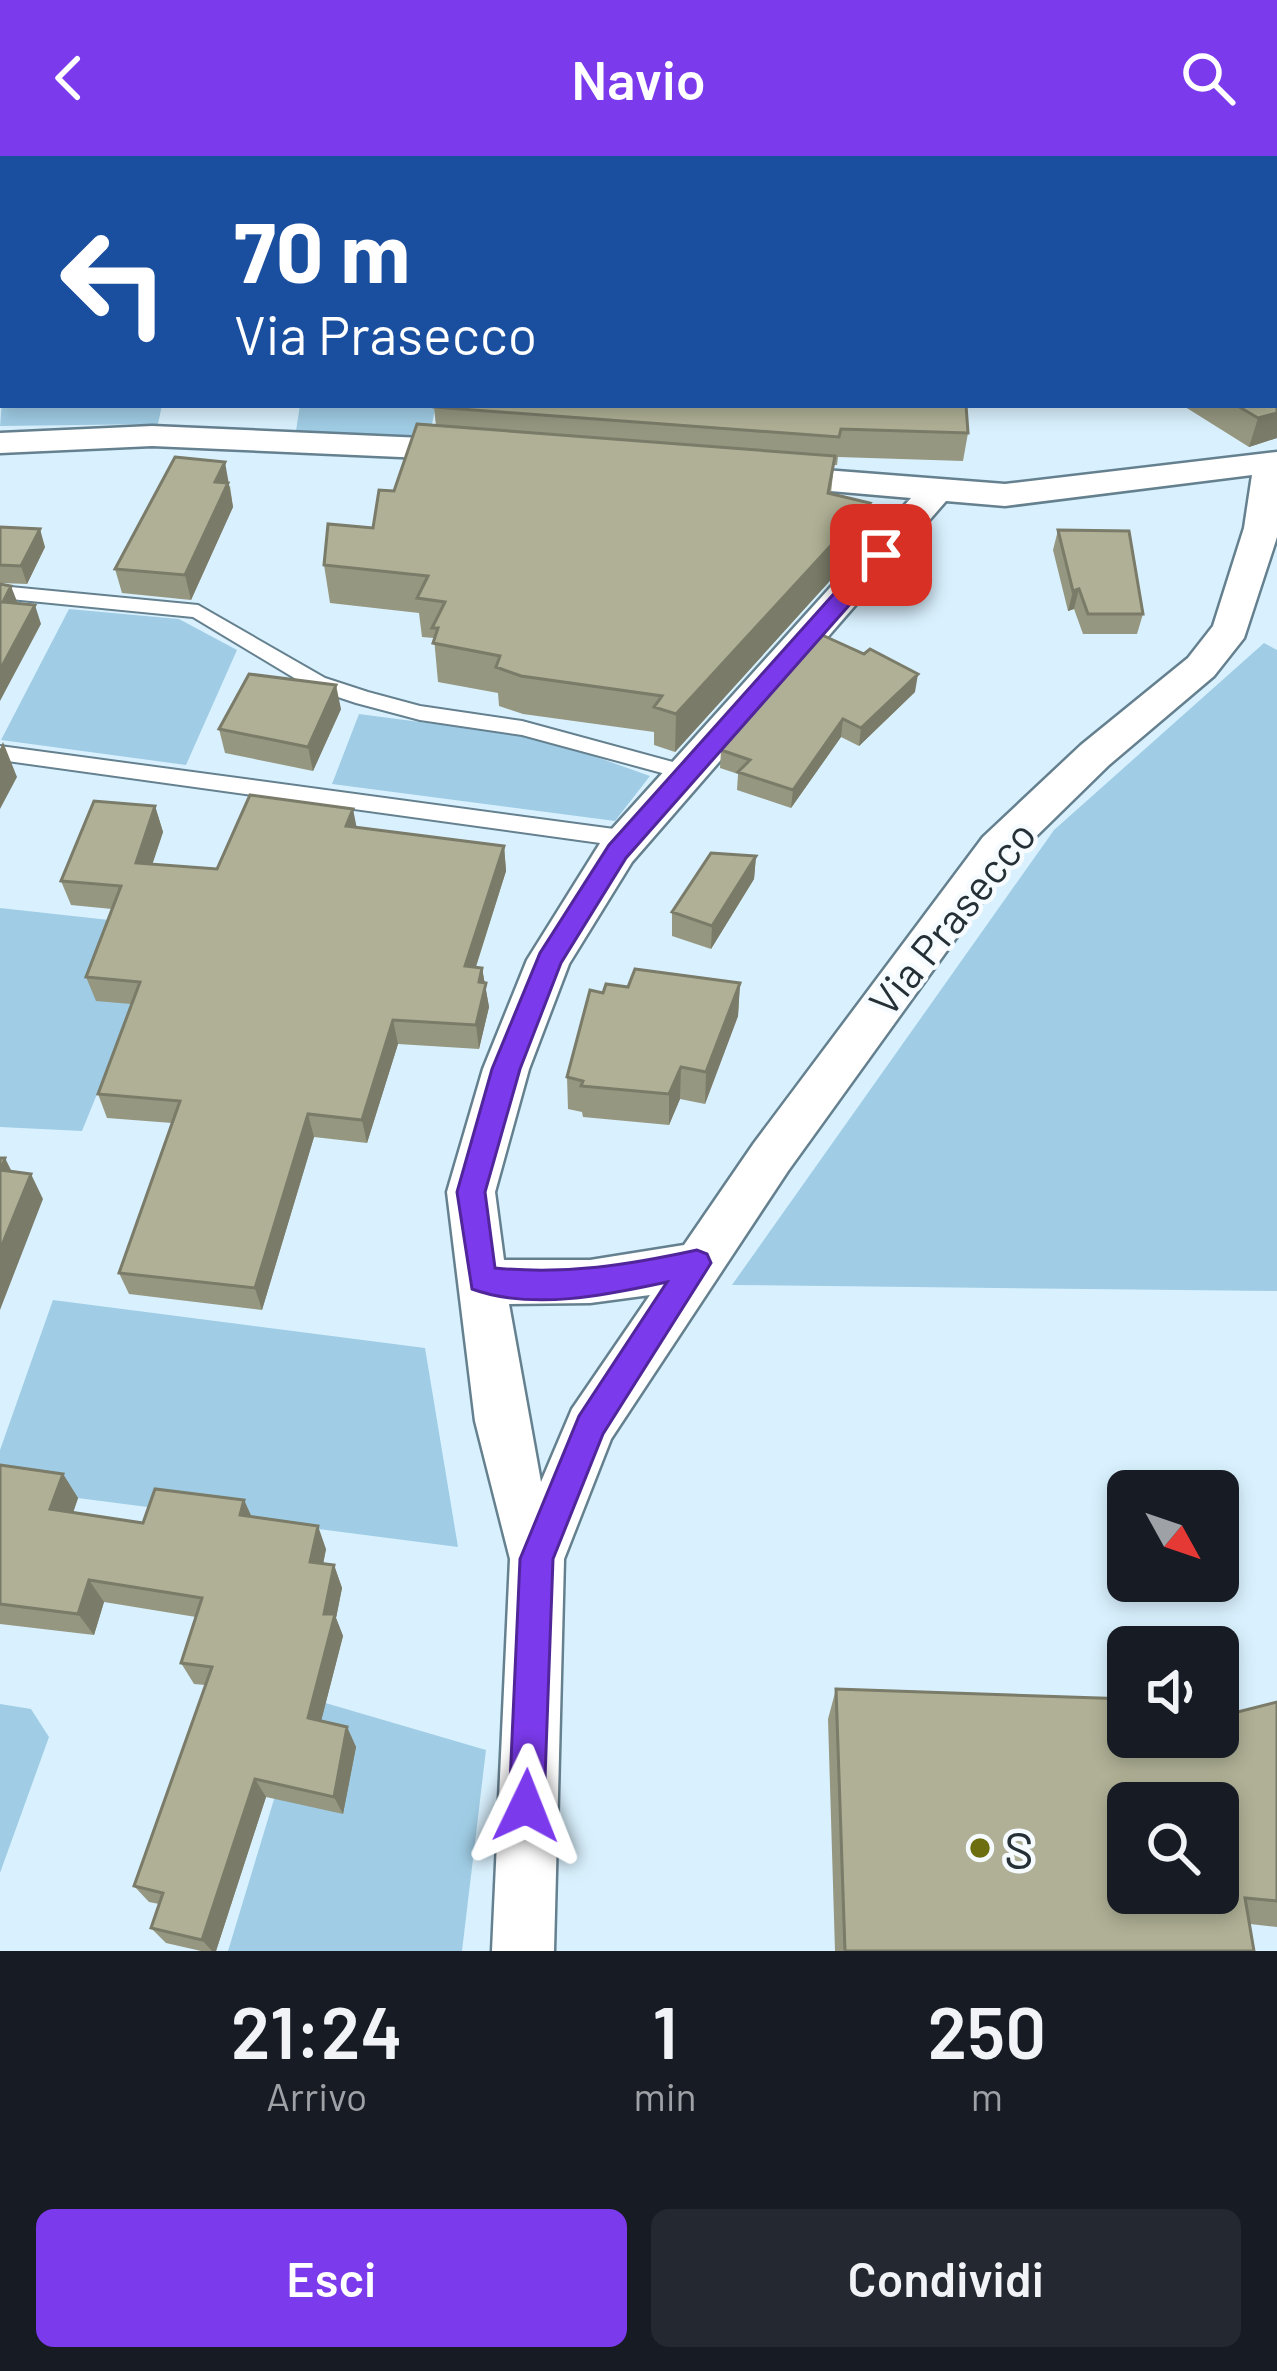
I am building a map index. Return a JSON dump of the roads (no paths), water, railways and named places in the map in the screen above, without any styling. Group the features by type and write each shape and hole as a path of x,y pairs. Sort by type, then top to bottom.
{"street":[{"path":"0,442 152,436 502,452"},
{"path":"739,473 1027,494 1274,463"},
{"name":"Via Prasecco","path":"536,1559 590,1426 697,1263 870,1017 998,848 1095,755 1201,667 1231,628 1262,528 1274,463"},
{"name":"Via Prasecco","path":"523,1951 536,1559 511,1482 489,1364 471,1192 506,1069 549,960 628,839 937,490"},
{"path":"482,1280 542,1286 612,1281 697,1263"}],"lane":[{"path":"0,592 198,611 319,682 363,698 420,713 522,728 688,773"},
{"path":"0,753 628,839"}],"place":[{"name":"S","path":"980,1848"}]}
